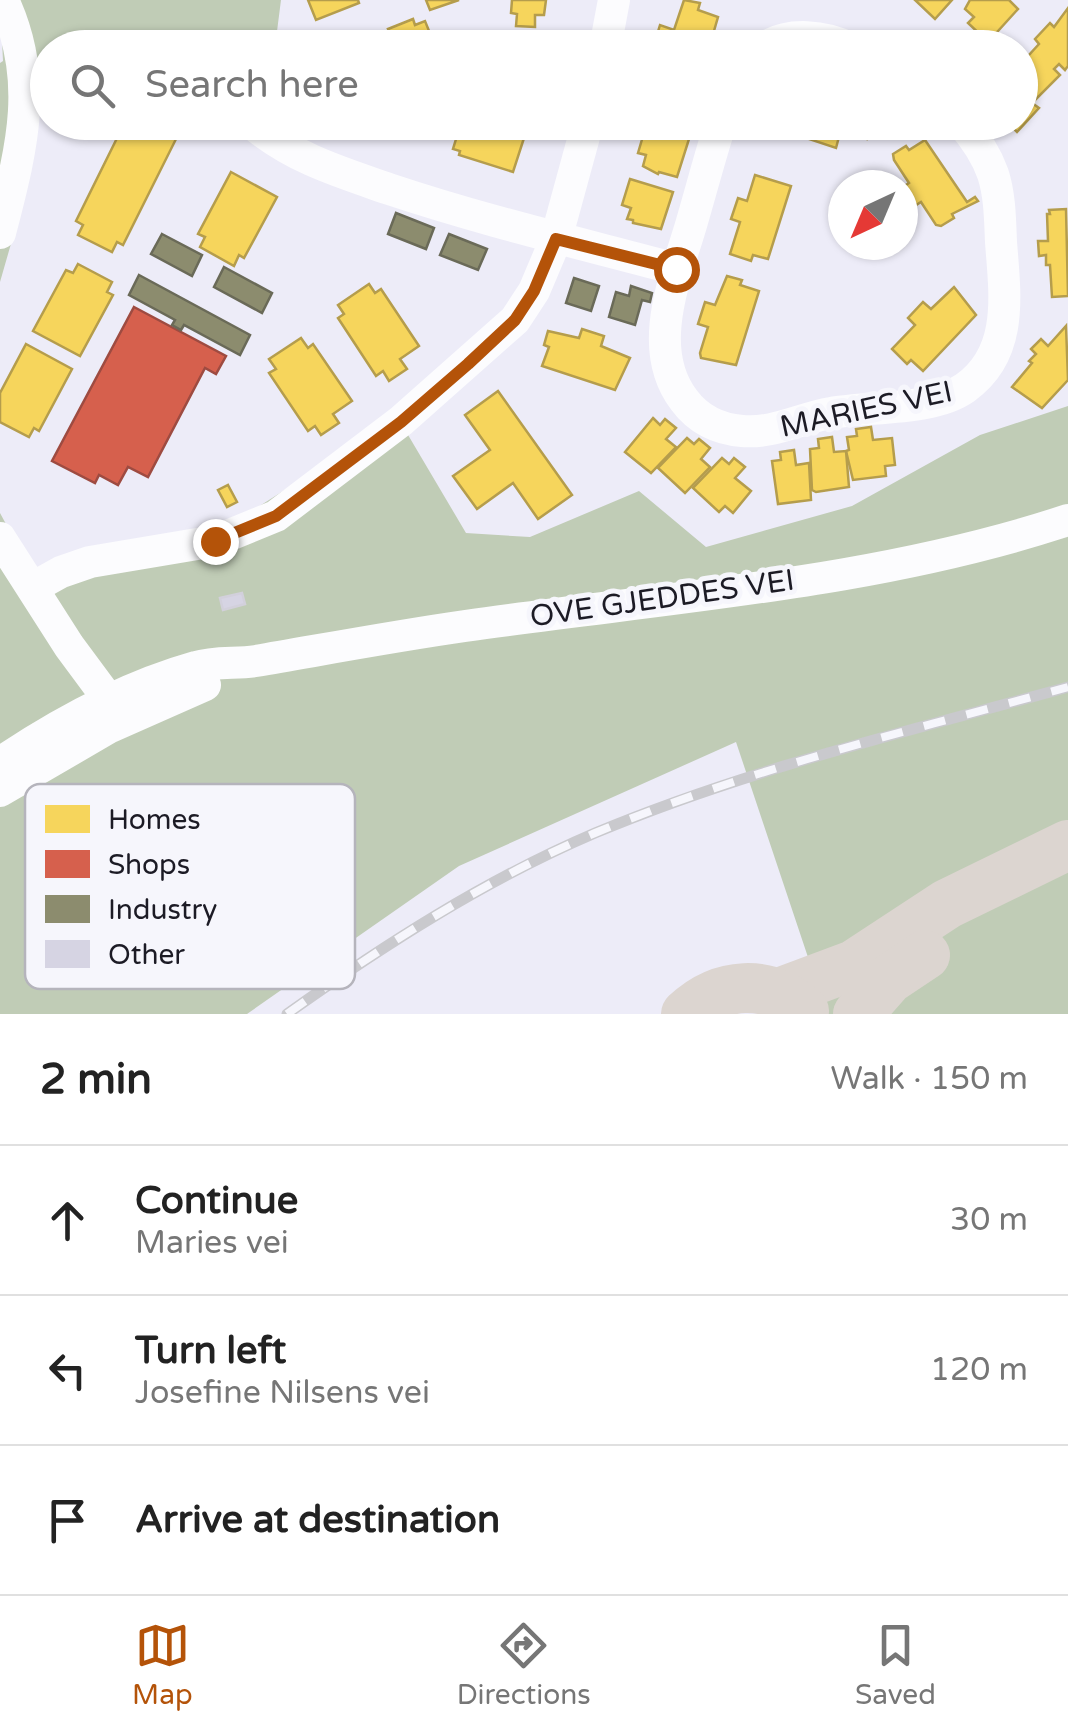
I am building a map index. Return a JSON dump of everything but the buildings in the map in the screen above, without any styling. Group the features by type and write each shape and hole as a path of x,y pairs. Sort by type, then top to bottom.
{"highway":[{"path":"686,1014 716,993 736,988 757,988 793,1004 947,904 1068,845"},
{"path":"858,1014 889,979 930,951 1068,879"}],"street":[{"path":"608,30 614,0"},
{"path":"0,233 17,168 27,106 23,58 4,9"},
{"path":"272,140 319,164 508,228 676,269"},
{"path":"34,587 60,572 90,562 215,541 276,516 401,422 515,320 534,291 556,239 583,140"},
{"name":"MARIES VEI","path":"715,140 676,269 666,327 666,368 687,404 710,423 743,431 946,398 986,370 1004,328 1005,300 998,191 976,140"},
{"name":"OVE GJEDDES VEI","path":"0,763 102,712 254,661 402,633 932,558 1001,542 1068,520"},
{"path":"0,538 69,646 102,712"},
{"name":"OVE GJEDDES VEI","path":"0,791 102,712"}],"green space":[{"path":"0,0 281,0 277,30 30,30 30,106 23,202 0,282"},
{"path":"1068,406 1068,1014 827,1014 736,742 459,866 355,939 355,784 25,784 25,989 283,989 247,1014 0,1014 0,513 38,583 231,524 398,418 466,533 530,537 639,491 706,547 852,506 980,435"}],"railway":[{"path":"355,967 514,871 653,810 770,770 1068,687"},
{"path":"287,1014 323,989"}],"route":[{"path":"215,541 276,516 401,422 468,364 515,320 534,291 556,239 676,269"}]}
